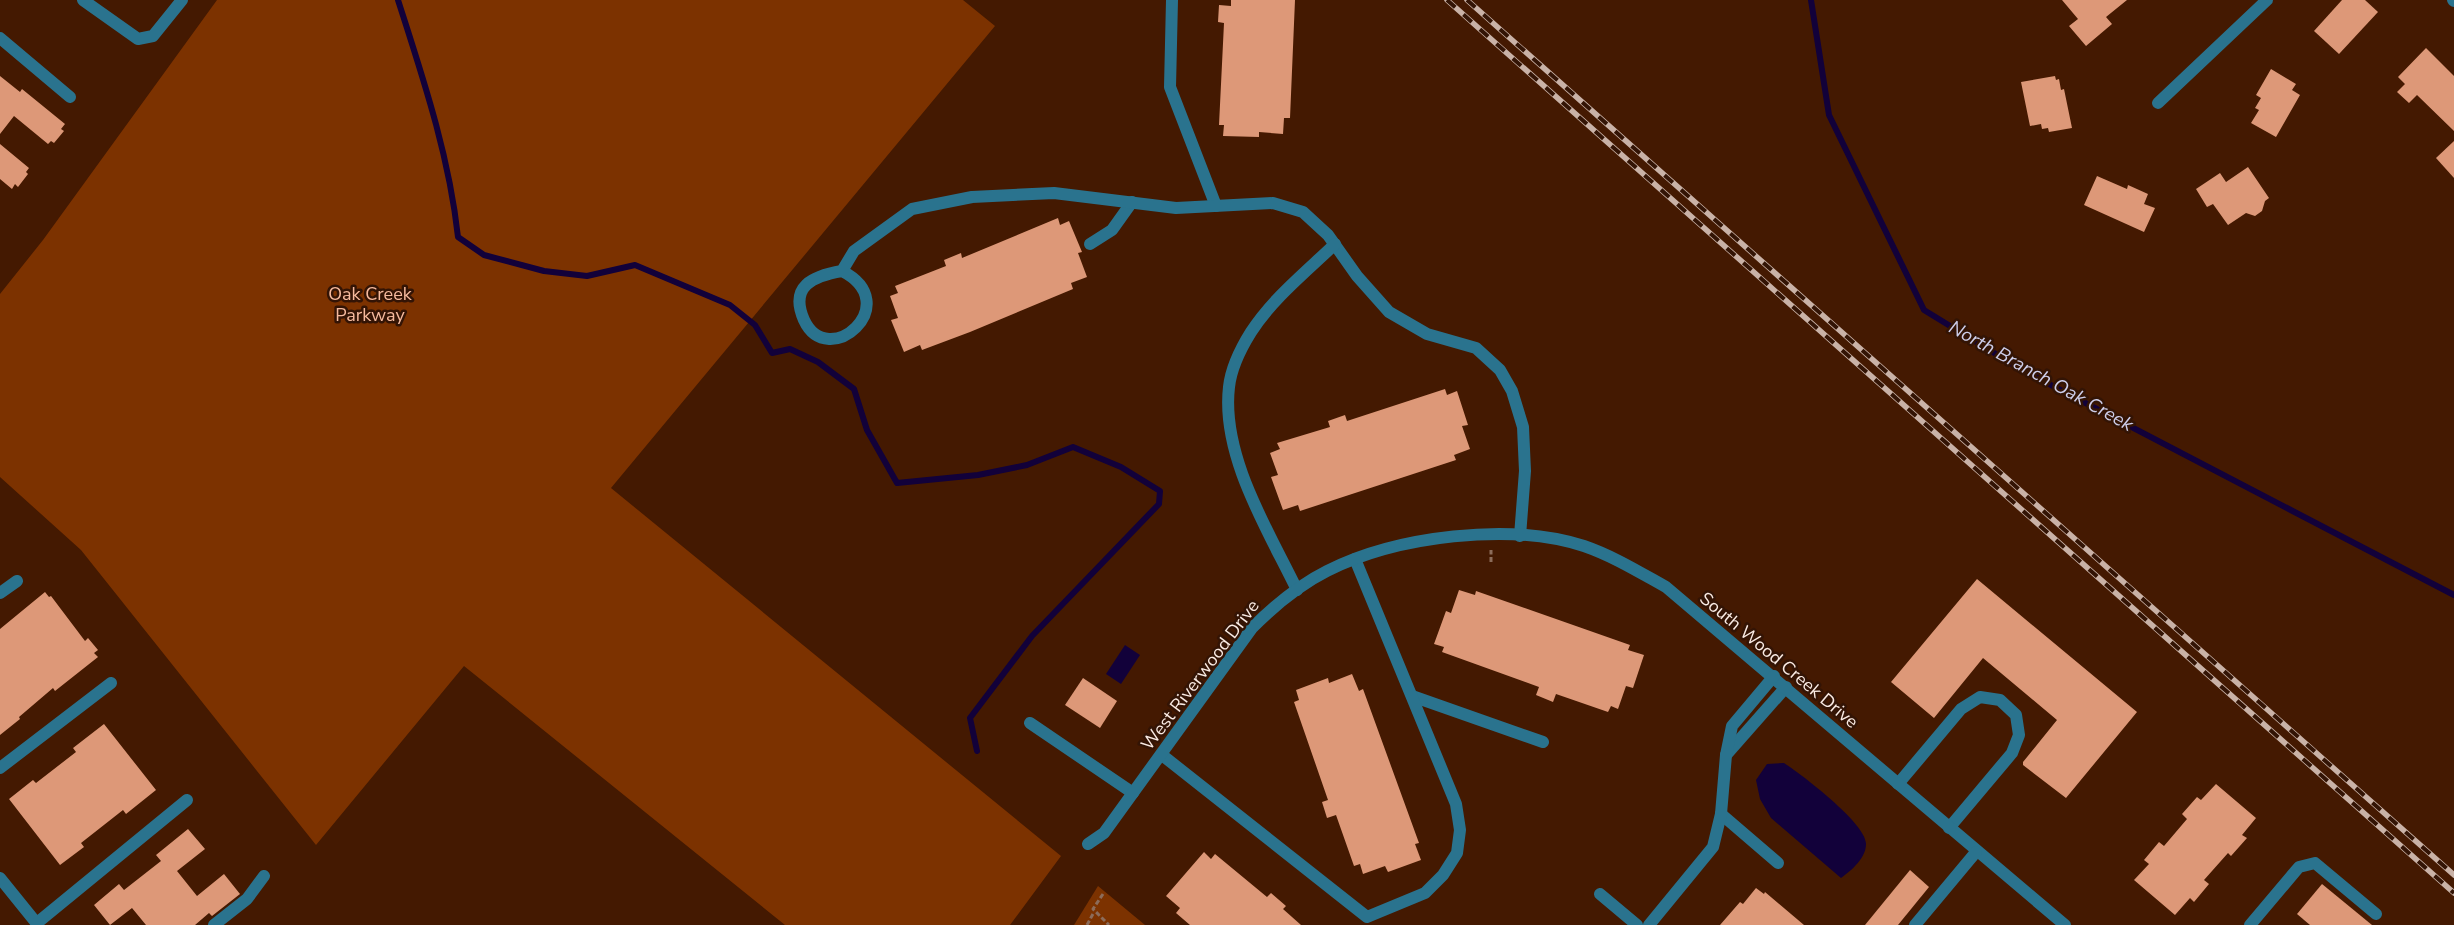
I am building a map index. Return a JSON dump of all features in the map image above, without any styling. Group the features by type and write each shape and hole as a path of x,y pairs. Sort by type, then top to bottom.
{"street":[{"path":"83,0 138,39 153,36 182,0"},
{"path":"1172,0 1170,87 1216,206"},
{"path":"2158,103 2267,0"},
{"path":"0,38 70,97"},
{"path":"842,271 854,277 865,291 866,312 859,326 847,335 833,339 820,337 805,322 799,308 800,294 811,279 842,271 854,251 912,210 930,204 972,197 1054,192 1176,208 1273,203 1303,212 1328,234 1357,276 1389,312 1427,334 1476,348 1500,370 1512,391 1523,426 1525,471 1520,536"},
{"path":"1090,244 1112,230 1132,202"},
{"path":"1297,590 1248,491 1229,427 1228,386 1238,355 1267,310 1335,244"},
{"name":"South Wood Creek Drive","path":"1422,541 1474,534 1555,539 1584,546 1626,564 1666,587 1774,676 1976,852 2065,925"},
{"name":"West Riverwood Drive","path":"1088,844 1104,833 1252,628 1274,606 1326,571 1355,559 1422,541"},
{"path":"1162,755 1372,921 1425,893 1443,875 1457,853 1460,830 1456,804 1355,559"},
{"path":"0,593 16,581"},
{"path":"1649,925 1713,847 1720,814 1726,756 1732,726 1774,676"},
{"path":"0,768 111,683"},
{"path":"1726,756 1786,688"},
{"path":"1412,696 1543,742"},
{"path":"1898,784 1961,709 1980,697 2000,700 2016,715 2019,734 2012,753 1949,828"},
{"path":"1030,723 1134,793"},
{"path":"0,878 38,924 186,800"},
{"path":"1720,814 1778,863"},
{"path":"1915,925 1976,852"},
{"path":"2250,925 2299,867 2315,863 2376,914"},
{"path":"214,925 246,899 264,876"},
{"path":"1600,894 1637,925"}],"path":[{"path":"1087,925 1094,912 1094,906 1103,894"},
{"path":"1094,912 1109,925"}],"green space":[{"name":"Oak Creek Parkway","path":"217,0 963,0 995,26 611,488 1061,856 1010,925 785,925 464,666 316,845 81,550 0,477 0,294 43,240"},
{"path":"1098,886 1145,925 1074,925"}],"shaded area":[{"path":"1125,645 1140,655 1121,684 1106,674"},
{"path":"1784,763 1832,800 1856,824 1863,835 1866,844 1864,854 1854,867 1841,878 1771,818 1760,799 1756,780 1767,764"}],"building":[{"path":"1231,0 1295,0 1290,118 1284,118 1283,134 1259,132 1259,137 1223,136 1224,125 1219,125 1224,23 1218,22 1219,5 1231,6"},
{"path":"2062,0 2127,0 2106,17 2112,24 2086,46 2069,26 2078,19"},
{"path":"2342,0 2365,0 2378,12 2339,54 2314,31"},
{"path":"2426,48 2454,76 2454,131 2417,95 2409,103 2397,92 2405,84 2398,77"},
{"path":"2271,69 2296,84 2292,90 2300,95 2276,137 2251,123 2259,110 2255,108 2261,98 2256,95"},
{"path":"0,76 20,92 22,89 65,124 61,129 64,131 54,143 51,141 48,144 14,116 0,134"},
{"path":"2055,76 2056,80 2059,79 2061,90 2064,89 2072,128 2049,132 2048,128 2042,129 2041,124 2030,126 2021,82"},
{"path":"2454,141 2454,178 2436,158"},
{"path":"0,144 29,168 26,172 28,174 18,187 15,184 12,189 0,179"},
{"path":"2248,167 2269,198 2265,201 2262,211 2255,216 2246,213 2228,225 2213,204 2207,207 2196,189 2220,173 2226,182"},
{"path":"2097,176 2127,189 2128,185 2148,194 2144,204 2155,208 2144,232 2084,205"},
{"path":"1058,218 1060,225 1069,221 1082,252 1078,253 1087,277 1071,283 1073,289 970,332 922,350 920,345 904,352 891,320 898,318 890,296 898,293 895,286 946,266 944,260 961,253 962,258"},
{"path":"1445,389 1447,395 1457,391 1468,425 1462,426 1470,449 1454,455 1456,460 1300,511 1298,505 1283,510 1271,477 1278,475 1270,453 1280,449 1277,443 1330,427 1328,421 1345,415 1347,421"},
{"path":"1977,579 2137,712 2066,798 2023,765 2023,762 2057,720 1983,658 1934,718 1891,682"},
{"path":"1459,590 1475,595 1476,591 1630,645 1628,650 1644,655 1633,688 1626,686 1618,709 1611,706 1608,712 1556,694 1553,702 1536,695 1539,687 1442,652 1444,647 1434,644 1446,611 1451,613"},
{"path":"45,592 49,597 51,596 85,641 88,638 98,650 94,653 98,657 55,691 53,688 0,735 0,629"},
{"path":"1352,674 1359,691 1363,689 1419,843 1415,844 1421,860 1388,872 1385,866 1363,874 1360,864 1354,866 1336,815 1327,818 1322,802 1328,800 1294,702 1299,700 1296,690 1328,678 1329,683"},
{"path":"1083,678 1117,701 1100,728 1065,705"},
{"path":"104,724 156,790 126,814 123,810 81,843 84,847 60,865 9,799 33,780 36,783 76,752 73,748"},
{"path":"2216,784 2256,818 2242,835 2247,838 2231,856 2228,853 2204,880 2209,884 2194,902 2190,898 2175,915 2134,880 2149,864 2144,860 2159,842 2164,846 2187,819 2182,814 2197,797 2201,800"},
{"path":"188,829 205,849 177,871 197,896 224,874 240,894 212,916 209,913 195,925 146,925 132,908 110,925 94,905 119,884 124,890 161,861 156,855"},
{"path":"1204,852 1211,859 1215,854 1267,897 1271,893 1286,906 1283,909 1301,925 1190,925 1176,913 1180,908 1166,896"},
{"path":"1910,870 1929,887 1898,925 1865,925"},
{"path":"2322,884 2372,925 2310,925 2297,914"},
{"path":"1756,888 1764,894 1765,892 1804,925 1720,925 1740,902 1743,904"}],"waterway":[{"path":"398,0 426,88 442,147 458,237 484,255 544,271 587,276 635,265 730,305 755,325 772,353 790,349 818,362 854,389 867,430 897,483 978,475 1027,465 1073,447 1121,467 1160,491 1159,504 1032,636 970,718 977,751"},
{"name":"North Branch Oak Creek","path":"1811,0 1829,115 1924,310 2022,370 2454,595"}],"railway":[{"path":"1447,0 2454,893"},
{"path":"1467,0 2454,875"}]}
